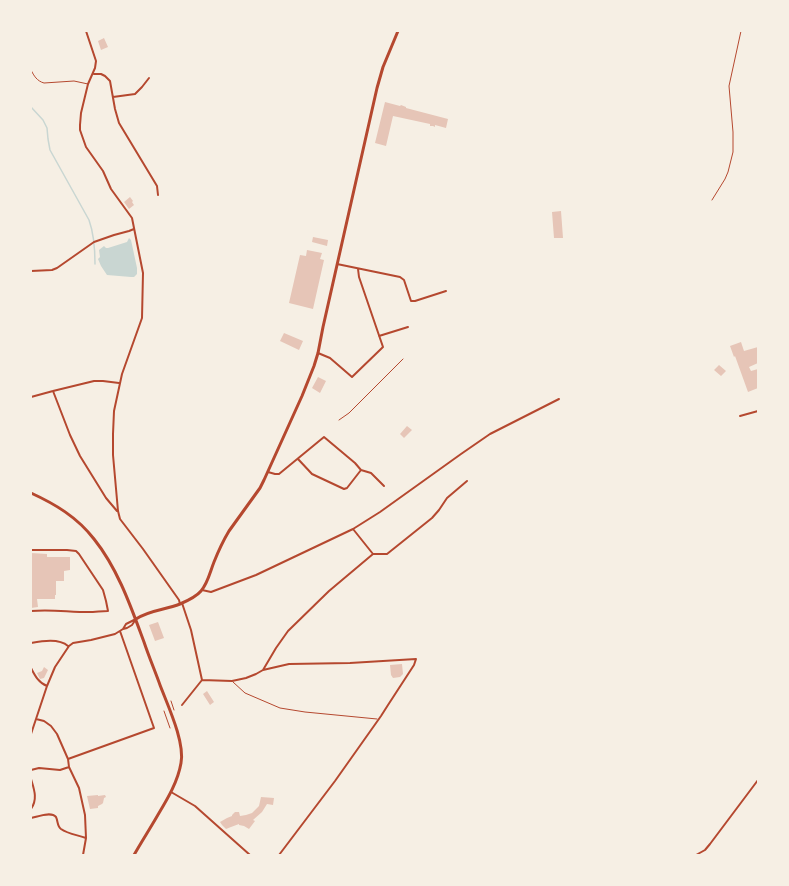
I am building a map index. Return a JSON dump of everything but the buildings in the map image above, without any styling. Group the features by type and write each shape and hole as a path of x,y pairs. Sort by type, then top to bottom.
{"main road":[{"path":"136,619 149,612 181,603 191,598 201,590 207,581 224,539 260,488 302,396 318,353 377,88 398,31"},
{"path":"31,492 61,508 77,520 94,539 115,573 136,619 177,732 181,747 182,763 178,777 134,855"}],"street":[{"path":"86,31 96,61 94,74 88,84 80,119 80,130 86,147 102,171 111,189 132,218 143,268 143,314 122,374 114,411 113,455 118,511 120,519 181,603 191,630 202,680"},
{"path":"94,74 101,74 110,81 119,123 156,186 158,195"},
{"path":"113,97 135,94 149,78"},
{"path":"31,271 52,270 57,268 91,244 110,236 129,232 134,229"},
{"path":"337,264 400,277 404,280 411,301 446,290"},
{"path":"318,353 330,358 352,377 383,347 359,277 358,269"},
{"path":"379,336 408,327"},
{"path":"31,398 94,381 120,383"},
{"path":"53,391 80,456 106,498 118,511"},
{"path":"201,590 211,592 244,580 353,529 380,512 490,434 559,399"},
{"path":"740,416 758,412"},
{"path":"268,472 279,474 324,437 355,463 361,470 371,473 384,486"},
{"path":"298,459 312,474 344,489 347,488 361,470"},
{"path":"263,670 278,644 288,631 329,591 374,554 387,554 432,518 447,498 467,481"},
{"path":"353,529 374,554"},
{"path":"31,550 76,551 103,590 108,611 31,611"},
{"path":"31,734 55,667 69,646 72,643 109,636 132,625 136,619"},
{"path":"68,759 154,728 120,631"},
{"path":"31,642 56,641 65,643 69,646"},
{"path":"202,680 232,681 246,678 263,670 289,664 350,663 416,658 414,665 379,719 335,781 279,855"},
{"path":"31,668 38,680 47,686"},
{"path":"182,705 202,680"},
{"path":"36,719 44,721 52,726 57,734 68,759 69,767 79,788 85,815 86,838 83,855"},
{"path":"31,770 39,768 60,770 69,767"},
{"path":"31,778 34,787 35,800 31,809"},
{"path":"696,855 705,850 710,844 758,780"},
{"path":"170,792 194,806 250,855"},
{"path":"31,818 48,814 51,815 56,818 58,826 61,829 86,838"}],"lane":[{"path":"31,70 39,81 44,83 74,81 88,84"},
{"path":"232,681 245,693 280,708 305,712 379,719"}],"path":[{"path":"712,200 725,179 733,152 733,132 729,86 741,31"},
{"path":"339,420 349,413 403,359"},
{"path":"170,698 174,710"},
{"path":"164,711 170,728"}],"shaded area":[{"path":"129,238 131,240 137,274 134,277 107,275 98,259 100,257 99,250 104,246 108,248 127,242"}],"waterway":[{"path":"31,107 43,120 47,128 50,150 89,220 94,242 95,264"}]}
